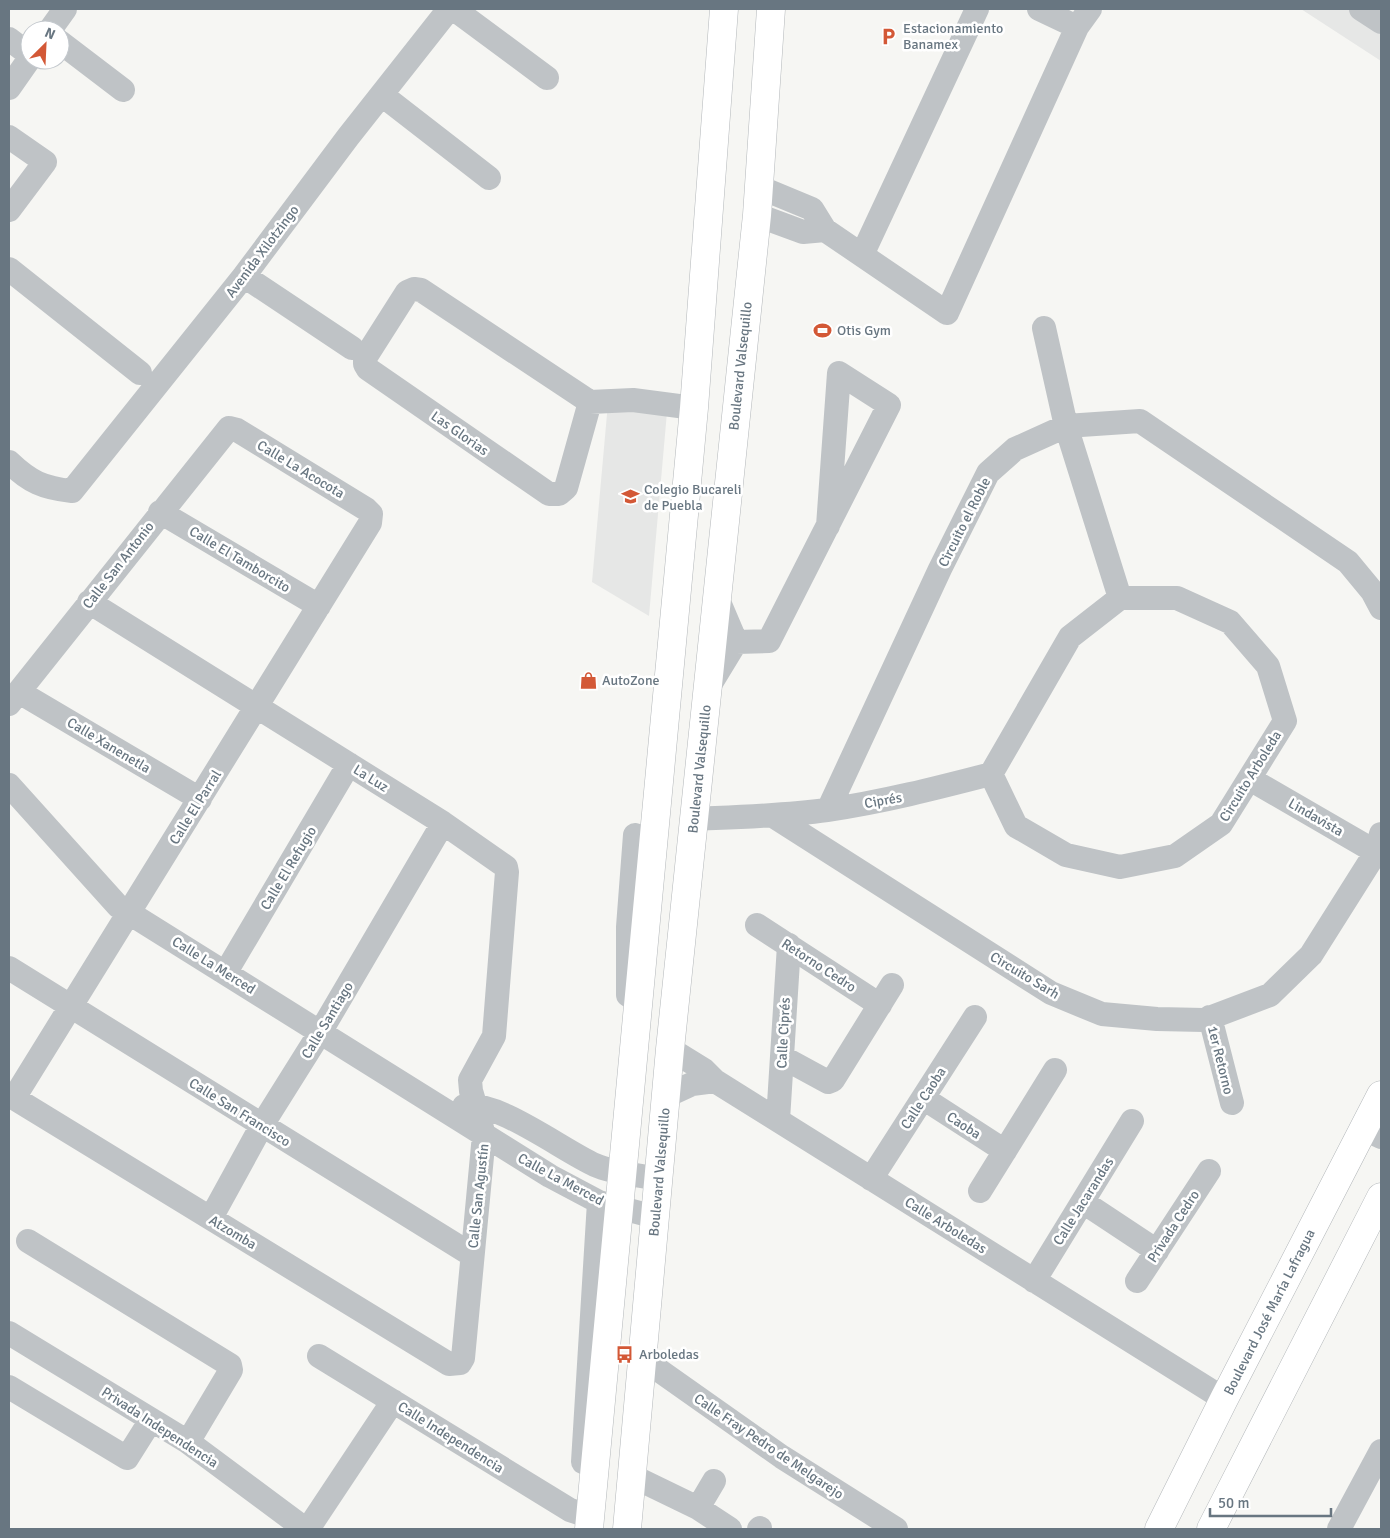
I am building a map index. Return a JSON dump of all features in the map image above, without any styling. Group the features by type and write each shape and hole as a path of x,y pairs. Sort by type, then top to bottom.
{"main road":[{"path":"590,1523 610,1205 623,1172 630,1103 634,989 694,408 724,9"},
{"name":"Boulevard Valsequillo","path":"627,1529 670,1049 757,215 771,9"},
{"name":"Boulevard José María Lafragua","path":"1158,1529 1224,1399 1372,1133 1381,1095"},
{"path":"1211,1529 1381,1197"}],"street":[{"path":"57,20 65,9"},
{"name":"Avenida Xilotzingo","path":"9,462 28,480 52,489 72,491 244,276 449,9"},
{"path":"454,9 547,78"},
{"path":"862,255 977,9"},
{"path":"759,187 812,209 825,230 947,313 1083,18 1039,9"},
{"path":"1361,9 1381,22"},
{"path":"9,39 20,48"},
{"path":"70,50 123,90"},
{"path":"9,88 21,70"},
{"path":"382,94 489,178"},
{"path":"9,137 46,162 9,210"},
{"path":"757,215 803,232 825,230"},
{"path":"9,269 140,373"},
{"name":"Las Glorias","path":"244,276 358,356 368,369 549,494 559,494 566,488 590,402"},
{"path":"358,356 366,358 407,292 414,289 421,290 590,402 633,400 694,408"},
{"path":"991,774 1070,637 1120,598 1066,426 1044,328"},
{"path":"736,642 769,641 828,526 890,405 839,373 828,526"},
{"name":"Circuito el Roble","path":"828,810 940,569 988,473 1015,449 1066,426 1140,421 1348,562 1372,591 1381,608"},
{"name":"Calle San Antonio","path":"14,698 160,512 229,428"},
{"name":"Calle La Acocota","path":"229,428 237,430 366,509 371,514"},
{"name":"Calle El Tamborcito","path":"160,512 319,606"},
{"name":"Calle El Parral","path":"12,1096 71,1007 370,524 371,514"},
{"path":"716,595 736,642"},
{"name":"Circuito Arboleda","path":"991,774 1016,826 1066,855 1120,867 1175,856 1221,824 1285,721 1268,666 1230,622 1178,598 1120,598"},
{"name":"La Luz","path":"89,602 443,823 501,862 507,872 494,1036"},
{"path":"708,690 736,642"},
{"name":"Calle Xanenetla","path":"14,698 200,799"},
{"name":"Calle El Refugio","path":"226,972 349,764"},
{"name":"Ciprés","path":"773,816 828,810 912,794 991,774"},
{"name":"Lindavista","path":"1250,779 1380,847"},
{"name":"Calle La Merced","path":"9,785 118,906 448,1110 484,1135 610,1205 655,1217"},
{"path":"694,819 773,816"},
{"name":"Circuito Sarh","path":"773,816 1051,993 1102,1014 1158,1019 1204,1020 1270,995 1311,955 1380,847"},
{"name":"Calle Santiago","path":"211,1218 262,1125 321,1031 443,823"},
{"path":"634,989 628,927 635,835"},
{"name":"Retorno Cedro","path":"757,925 789,945 886,995 834,1080 828,1082 782,1057"},
{"name":"Calle Ciprés","path":"778,1120 789,945"},
{"name":"Calle San Francisco","path":"9,968 472,1255"},
{"name":"1er Retorno","path":"1210,1017 1232,1103"},
{"name":"Calle Caoba","path":"871,1179 975,1018"},
{"name":"Calle San Agustín","path":"460,1363 463,1358 484,1135 470,1080 494,1036"},
{"name":"Calle Arboledas","path":"670,1049 704,1070 715,1081 1224,1399"},
{"path":"980,1191 1055,1070"},
{"path":"666,1096 692,1084 715,1081"},
{"name":"Atzomba","path":"12,1096 449,1364 460,1363"},
{"name":"Caoba","path":"923,1098 1005,1151"},
{"path":"448,1110 475,1104"},
{"name":"Calle La Merced","path":"475,1104 500,1112 597,1166 658,1179"},
{"name":"Calle Jacarandas","path":"1034,1280 1132,1121"},
{"name":"Privada Cedro","path":"1137,1281 1209,1171"},
{"path":"1082,1202 1157,1251"},
{"path":"582,1475 610,1205"},
{"path":"28,1241 230,1364 231,1370 188,1442"},
{"name":"Privada Independencia","path":"9,1333 188,1442 307,1529"},
{"path":"319,1356 393,1401"},
{"name":"Calle Fray Pedro de Melgarejo","path":"643,1359 782,1458 896,1529"},
{"path":"9,1387 127,1458 151,1420"},
{"name":"Calle Independencia","path":"307,1529 393,1401 590,1523"},
{"path":"1339,1529 1381,1450"},
{"path":"632,1476 698,1508 730,1529"},
{"path":"698,1508 714,1481"}],"shaded area":[{"path":"1301,9 1348,9 1381,31 1381,61"},
{"name":"Colegio Bucareli de Puebla","path":"608,403 667,412 649,616 592,582"}],"place":[{"name":"Estacionamiento Banamex","path":"889,36"},
{"name":"Otis Gym","path":"823,330"},
{"name":"Colegio Bucareli de Puebla","path":"630,497"},
{"name":"AutoZone","path":"588,680"},
{"name":"Arboledas","path":"625,1354"}]}
